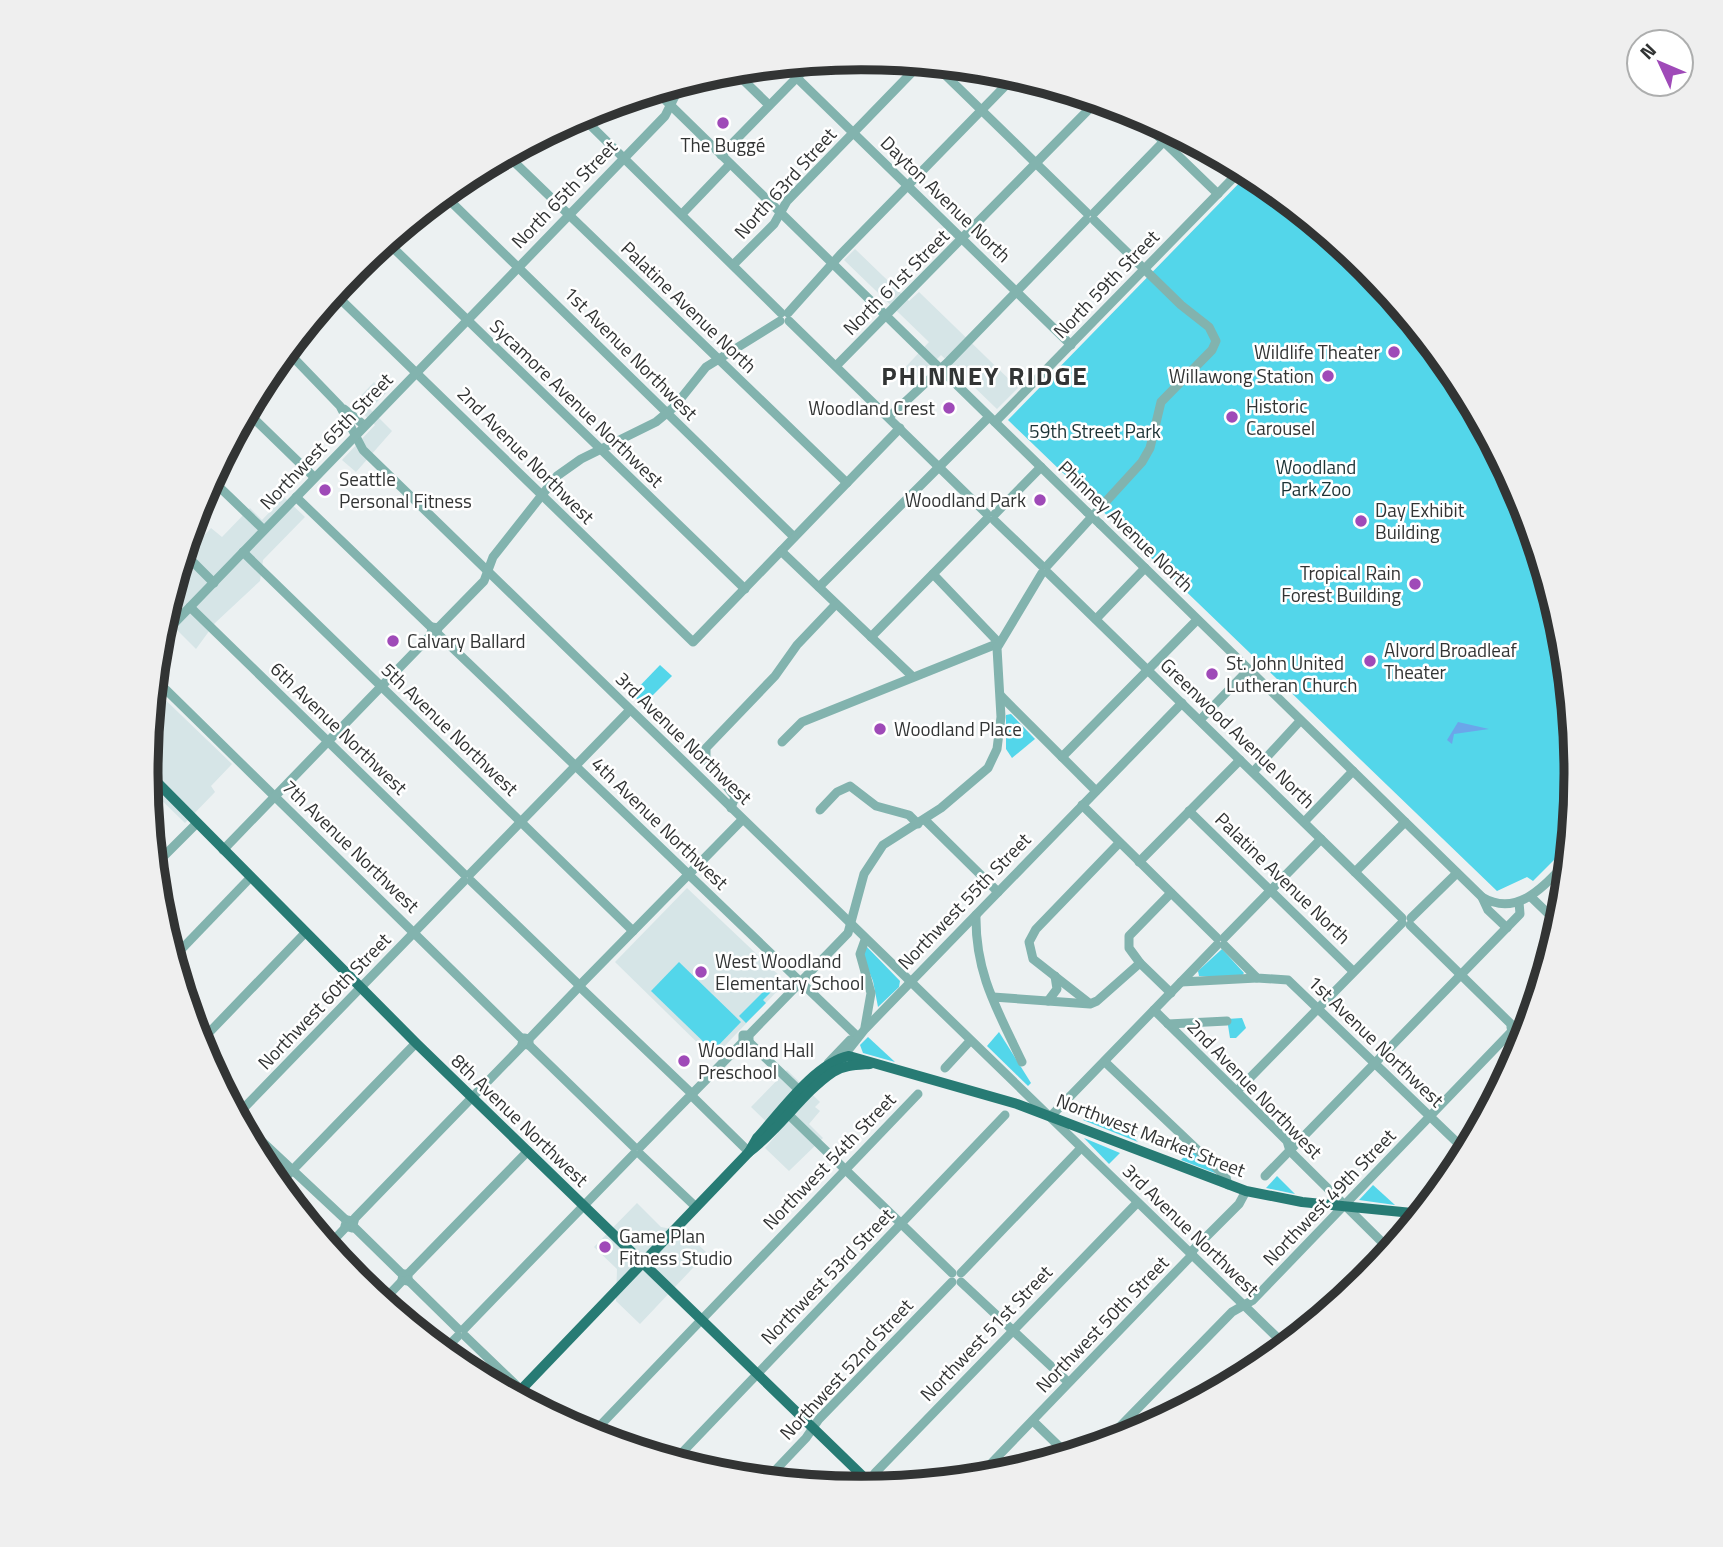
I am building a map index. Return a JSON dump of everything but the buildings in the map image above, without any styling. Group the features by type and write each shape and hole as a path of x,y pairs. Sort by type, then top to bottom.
{"main road":[{"name":"8th Avenue Northwest","path":"158,783 416,1044 757,1373 860,1477"},
{"name":"Northwest Market Street","path":"521,1389 749,1152 800,1091 823,1069 843,1057 862,1059 1017,1104 1246,1191 1274,1198 1411,1213"},
{"name":"Northwest Market Street","path":"749,1152 790,1116 818,1086 840,1069 873,1064"}],"street":[{"name":"North 63rd Street","path":"733,265 780,213 787,201 912,72"},
{"path":"721,155 801,73"},
{"path":"450,1344 848,933 864,874 883,845 921,822 988,768 997,749 1000,696 996,653 999,643 1045,569 1128,479 1150,448 1161,402 1212,350 1216,341 1209,327 1144,270 946,75"},
{"name":"Dayton Avenue North","path":"796,78 1071,345"},
{"path":"744,81 769,106"},
{"path":"223,850 489,573 493,557 540,495 562,472 668,414 695,378 718,359 785,317 1006,86"},
{"name":"North 65th Street","path":"518,267 665,116 676,95"},
{"name":"Phinney Avenue North","path":"664,99 1482,897 1488,910 1507,928"},
{"name":"North 61st Street","path":"836,366 1090,108"},
{"name":"Greenwood Avenue North","path":"590,125 1516,1029"},
{"path":"1160,137 1218,194"},
{"path":"889,417 1016,293 1164,141"},
{"name":"Palatine Avenue North","path":"514,162 847,484"},
{"path":"682,214 730,164"},
{"name":"North 59th Street","path":"819,587 939,465 1071,345 1234,177"},
{"name":"1st Avenue Northwest","path":"452,202 794,537"},
{"name":"Sycamore Avenue Northwest","path":"394,249 745,589"},
{"name":"Northwest 65th Street","path":"175,621 518,267"},
{"name":"2nd Avenue Northwest","path":"342,300 693,642 745,589"},
{"name":"3rd Avenue Northwest","path":"294,359 340,406 363,450 1279,1339"},
{"path":"340,406 364,425"},
{"path":"254,419 314,477"},
{"path":"745,589 900,428"},
{"path":"872,637 1041,467"},
{"path":"220,487 264,530"},
{"name":"4th Avenue Northwest","path":"296,497 800,983 861,1033"},
{"path":"781,551 912,676"},
{"name":"5th Avenue Northwest","path":"243,552 633,931"},
{"path":"191,560 214,583"},
{"path":"1096,619 1145,568"},
{"path":"933,574 999,643"},
{"path":"731,808 735,797 706,760 706,748 775,676 797,645 836,604"},
{"name":"6th Avenue Northwest","path":"190,607 749,1152"},
{"path":"1062,757 1197,620"},
{"path":"782,742 802,722 999,643"},
{"path":"1200,720 1248,670"},
{"name":"7th Avenue Northwest","path":"164,687 696,1207"},
{"path":"1000,696 1096,791"},
{"name":"Northwest 55th Street","path":"818,1086 861,1033 1182,703"},
{"name":"Northwest 60th Street","path":"244,1110 630,710"},
{"path":"1252,772 1300,721"},
{"path":"1139,862 1240,760"},
{"path":"1304,822 1353,771"},
{"path":"820,810 837,792 850,786 876,806 909,815 921,822 998,892"},
{"path":"1082,805 1257,978"},
{"name":"Palatine Avenue North","path":"1189,811 1353,971"},
{"path":"335,1239 742,820"},
{"path":"163,857 197,822"},
{"path":"1355,872 1405,822"},
{"path":"1049,1115 1105,1062 1321,839"},
{"path":"1090,1004 1031,956 1030,937 1119,843"},
{"path":"1482,897 1499,903 1519,902 1531,897 1558,871"},
{"path":"1237,1091 1353,971 1457,873"},
{"path":"181,950 250,878"},
{"path":"1171,893 1129,936 1129,948 1140,963 1171,993"},
{"path":"1531,897 1550,915"},
{"path":"1265,1176 1520,914 1519,902"},
{"path":"976,915 977,958 1022,1062"},
{"path":"208,1033 305,933"},
{"path":"861,1033 871,993 860,954 865,940"},
{"path":"993,997 1090,1004 1104,997 1140,963"},
{"path":"1048,1001 1057,989 1055,976"},
{"name":"1st Avenue Northwest","path":"1181,982 1284,979 1459,1144"},
{"name":"2nd Avenue Northwest","path":"1154,1010 1237,1091 1287,1142 1290,1151 1384,1244"},
{"path":"1168,1024 1227,1021"},
{"name":"Northwest 49th Street","path":"1119,1428 1232,1312 1244,1306 1335,1218 1516,1031"},
{"name":"Northwest 55th Street","path":"823,1069 851,1039 861,1033"},
{"path":"747,1040 800,1091"},
{"path":"944,1068 970,1041"},
{"path":"286,1177 416,1044"},
{"path":"1105,1062 1226,1177 1228,1185"},
{"path":"1017,1104 1020,1088"},
{"name":"Northwest 54th Street","path":"600,1426 918,1094"},
{"name":"Northwest 53rd Street","path":"681,1453 1005,1115"},
{"path":"790,1116 1068,1382"},
{"path":"1068,1122 1072,1139"},
{"path":"260,1137 461,1332 505,1380"},
{"name":"Northwest 52nd Street","path":"774,1471 1081,1148"},
{"path":"389,1294 528,1151"},
{"name":"Northwest 50th Street","path":"990,1465 1239,1205 1246,1191"},
{"name":"Northwest 51st Street","path":"878,1476 1013,1330 1137,1203"},
{"path":"1032,1421 1061,1448"}],"shaded area":[{"path":"855,249 909,301 919,292 1018,388 997,409 941,355 911,385 899,374 929,342 844,260"},
{"path":"374,382 386,393 370,409 392,431 356,472 342,460 375,425 353,404"},
{"path":"284,497 305,517 263,560 260,581 215,623 196,649 177,630 172,634 196,544 211,528 222,537 250,508 262,520"},
{"path":"163,697 232,764 211,786 215,792 185,823 159,798"},
{"path":"1458,722 1489,729 1454,734 1452,744 1447,740"},
{"name":"West Woodland Elementary School","path":"687,888 786,982 713,1058 615,962"},
{"path":"787,1070 820,1102 815,1107 820,1111 809,1124 823,1138 789,1171 765,1148 778,1133 751,1107"},
{"path":"637,1203 661,1227 684,1231 707,1253 640,1324 616,1301 617,1269 594,1247"}],"green space":[{"name":"Woodland Park Zoo","path":"1241,182 1290,215 1359,276 1420,345 1471,422 1511,504 1541,591 1559,682 1565,774 1560,854 1533,881 1527,877 1497,891 1008,420"},
{"path":"660,665 672,676 643,705 632,694"},
{"path":"1011,714 1035,739 1012,758 1006,749 1006,715"},
{"path":"866,946 900,981 899,987 878,1007 873,981 862,955"},
{"path":"1222,949 1244,973 1239,979 1199,976 1198,971"},
{"path":"679,962 741,1022 713,1051 651,991"},
{"path":"766,989 770,993 763,1000 766,1003 746,1023 739,1016"},
{"path":"1242,1018 1246,1028 1236,1038 1230,1038 1227,1019"},
{"path":"999,1032 1031,1083 1028,1086 987,1046"},
{"path":"868,1037 895,1062 863,1053 860,1045"},
{"path":"1092,1111 1101,1119 1108,1113 1138,1142 1083,1120"},
{"path":"1084,1138 1120,1153 1109,1164"},
{"path":"1191,1149 1220,1175 1181,1160"},
{"path":"1277,1176 1295,1194 1266,1188"},
{"path":"1373,1185 1395,1205 1359,1200"}],"place":[{"name":"The Buggé","path":"723,123"},
{"name":"Wildlife Theater","path":"1394,352"},
{"name":"Willawong Station","path":"1328,376"},
{"name":"Woodland Crest","path":"949,408"},
{"name":"Historic Carousel","path":"1232,417"},
{"name":"Seattle Personal Fitness","path":"325,490"},
{"name":"Woodland Park","path":"1040,500"},
{"name":"Day Exhibit Building","path":"1361,521"},
{"name":"Tropical Rain Forest Building","path":"1415,584"},
{"name":"Calvary Ballard","path":"393,641"},
{"name":"Alvord Broadleaf Theater","path":"1370,661"},
{"name":"St. John United Lutheran Church","path":"1212,674"},
{"name":"Woodland Place","path":"880,729"},
{"name":"West Woodland Elementary School","path":"701,972"},
{"name":"Woodland Hall Preschool","path":"684,1061"},
{"name":"Game Plan Fitness Studio","path":"605,1247"}],"district":[{"name":"PHINNEY RIDGE","path":"985,376"}],"park label":[{"name":"59th Street Park","path":"1095,431"}]}
